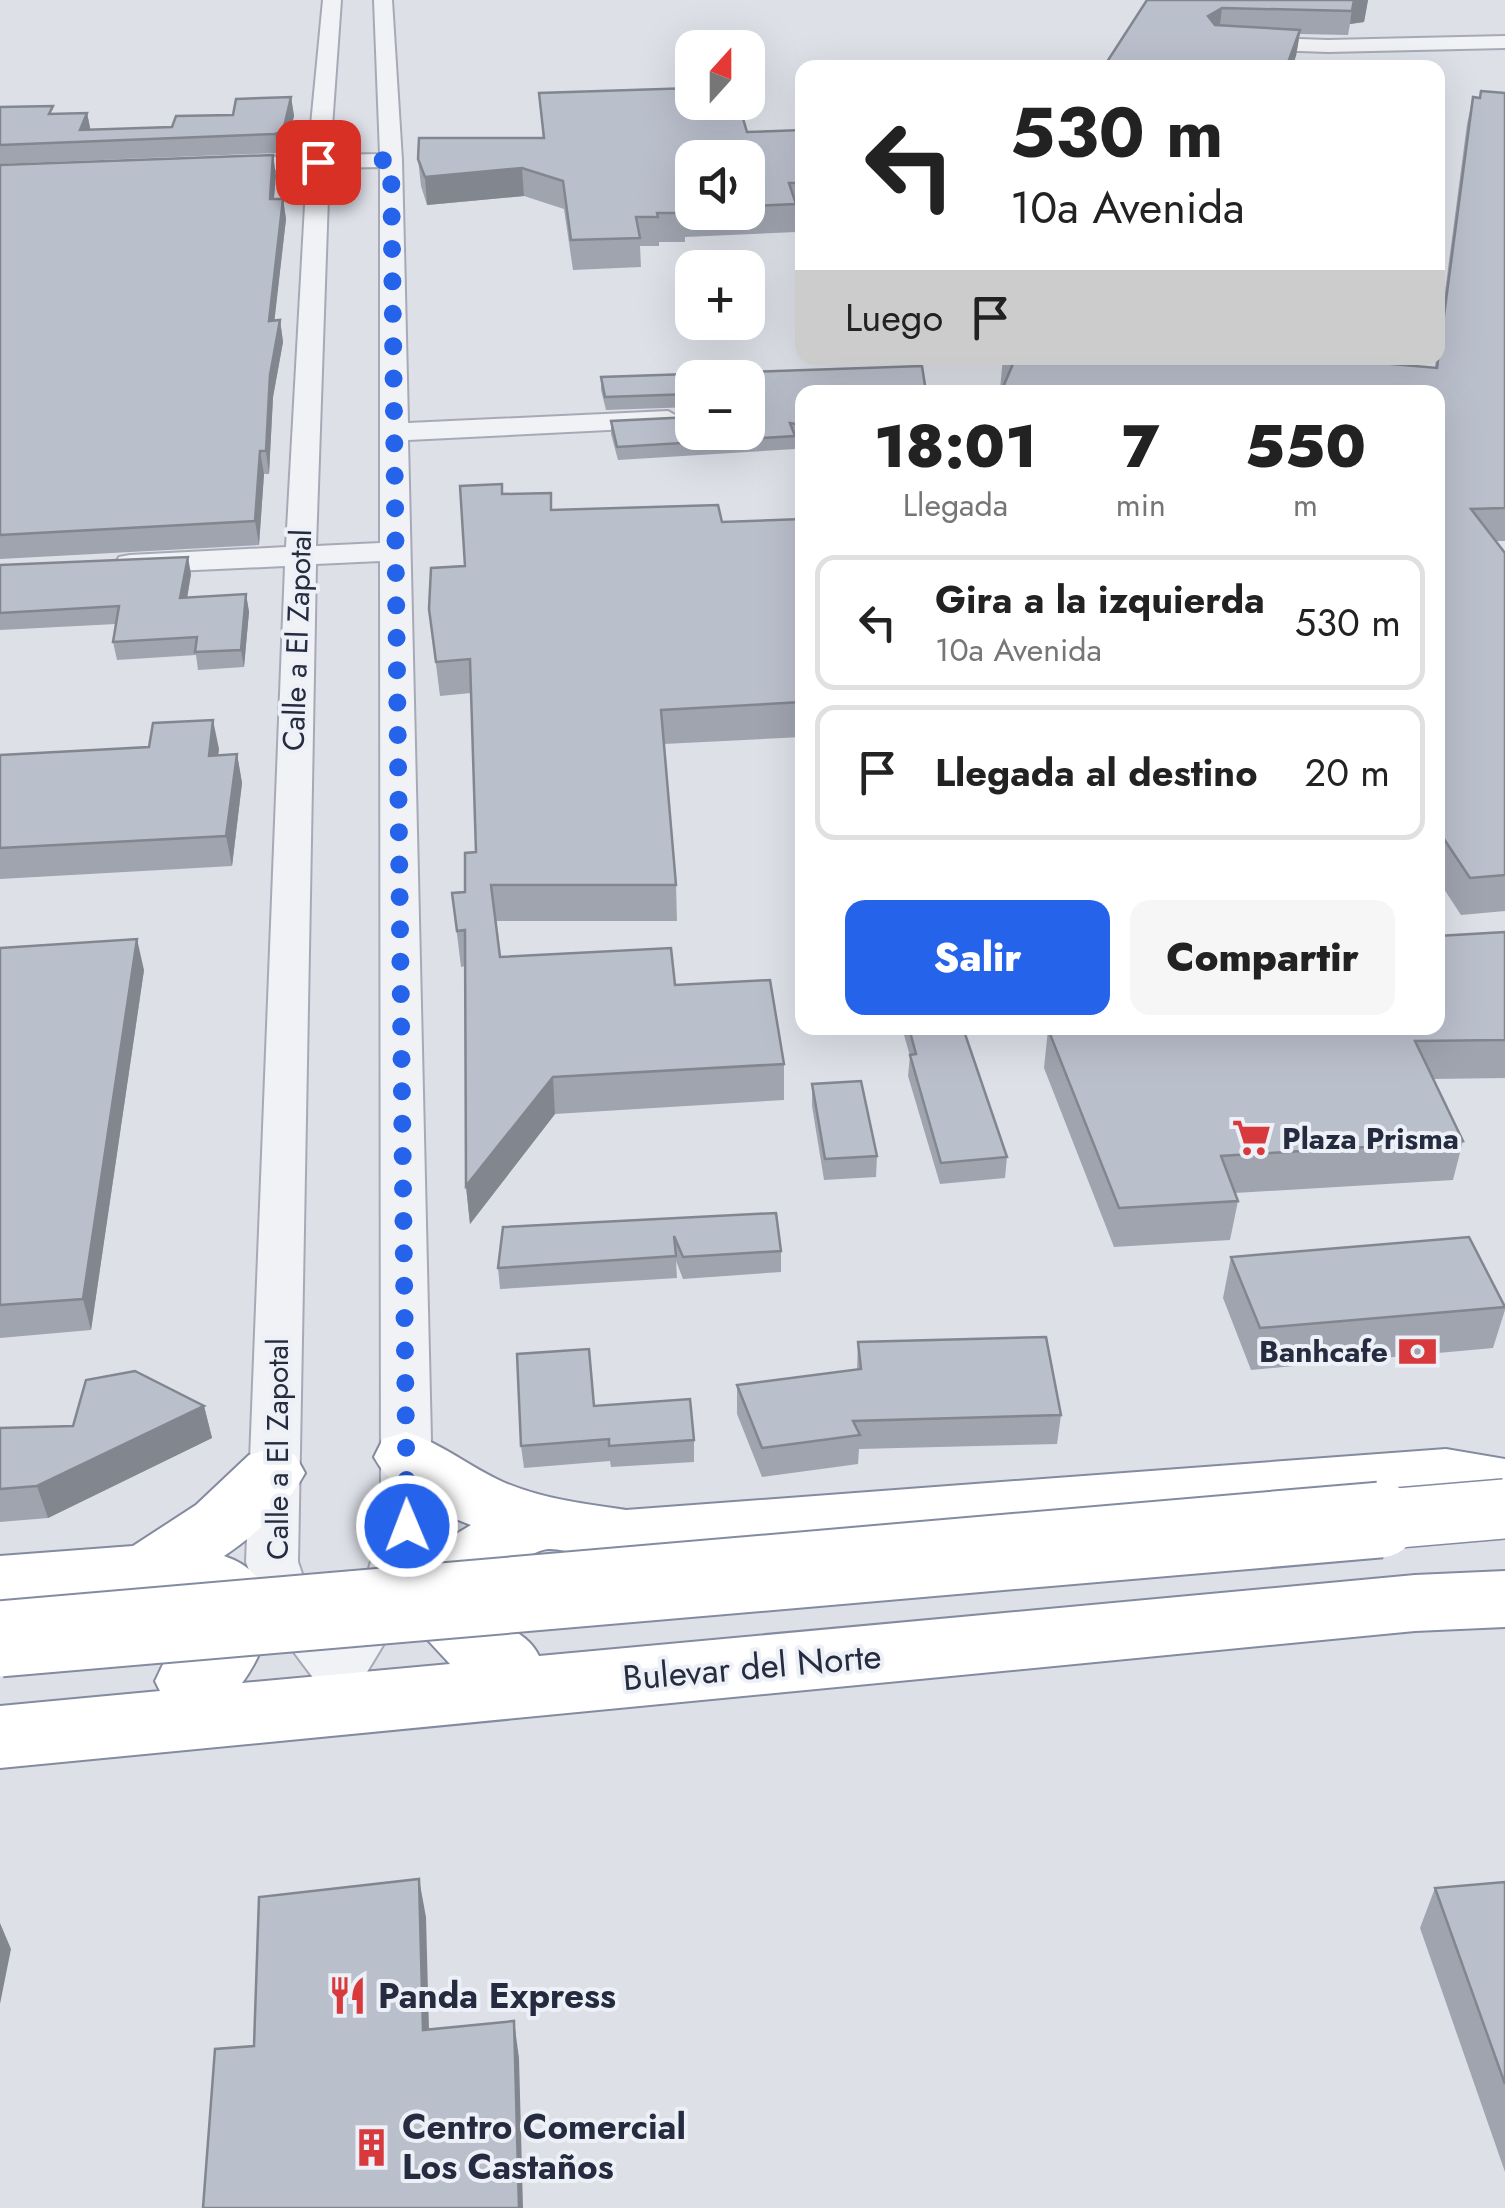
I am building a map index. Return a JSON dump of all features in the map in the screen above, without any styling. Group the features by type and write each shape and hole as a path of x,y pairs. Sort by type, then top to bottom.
{"highway":[{"path":"406,1458 480,1504 540,1524 626,1538 1446,1474 1505,1485"},
{"path":"146,1573 220,1524 272,1472"},
{"path":"0,1638 1505,1509"},
{"path":"506,1660 466,1638 450,1619 444,1600 450,1578 469,1558 497,1541 540,1524"},
{"path":"0,1584 146,1573 215,1580 231,1593 236,1611 233,1637 217,1662 192,1681"},
{"path":"0,1699 1369,1592 1415,1604"},
{"name":"Bulevar del Norte","path":"0,1737 1415,1604 1505,1599"}],"street":[{"name":"Calle a El Zapotal","path":"332,0 318,162 299,556 272,1562 283,1596 339,1671"},
{"path":"339,1671 390,1587 404,1555 391,160 383,0"},
{"path":"1227,24 1219,42 1328,46 1505,42"},
{"path":"199,166 391,160"},
{"path":"394,432 675,419"},
{"path":"100,565 396,551"}],"building":[{"path":"1147,0 1354,0 1352,11 1222,8 1208,16 1215,25 1300,30 1289,60 1108,60"},
{"path":"675,89 675,120 743,120 747,132 795,130 795,183 789,183 795,204 765,205 765,140 675,140 675,213 636,217 640,238 571,240 563,181 522,168 425,177 418,159 419,138 544,138 539,93"},
{"path":"1481,91 1505,93 1505,508 1471,509 1505,553 1505,875 1470,878 1445,840 1445,385 1004,385 1012,365 1445,365 1445,308 1473,97 1480,98"},
{"path":"291,97 283,131 275,134 0,145 0,107 53,106 49,114 87,113 80,130 172,127 176,116 233,115 236,99"},
{"path":"273,155 270,199 283,199 269,321 280,320 270,375 266,451 260,451 255,521 0,535 0,165"},
{"path":"922,366 925,385 795,385 795,424 790,423 795,436 765,438 765,371"},
{"path":"675,374 675,395 605,397 601,377"},
{"path":"675,418 675,443 617,447 611,421"},
{"path":"502,484 502,494 551,493 551,510 718,505 722,522 795,519 795,702 661,710 676,885 491,885 500,957 671,948 675,985 770,980 784,1064 553,1077 466,1186 465,930 457,931 452,893 465,892 465,853 476,852 470,659 436,662 429,609 431,568 465,566 460,486"},
{"path":"188,557 180,598 246,594 241,650 195,652 197,637 113,642 119,606 0,613 0,565"},
{"path":"213,720 209,756 237,754 226,836 0,848 0,755 149,747 153,723"},
{"name":"Plaza Prisma","path":"1505,932 1505,1040 1415,1041 1463,1141 1221,1156 1238,1201 1119,1208 1050,1035 1445,1035 1445,936"},
{"path":"137,939 83,1299 0,1305 0,948"},
{"path":"911,1035 965,1035 1007,1157 941,1163 910,1055 916,1054"},
{"path":"861,1081 877,1156 825,1159 812,1084"},
{"path":"776,1213 781,1251 683,1257 674,1236 676,1256 498,1268 503,1227"},
{"path":"1469,1237 1505,1307 1260,1328 1231,1257"},
{"path":"1046,1337 1061,1415 853,1421 860,1435 762,1448 737,1385 861,1369 858,1342"},
{"path":"589,1349 594,1406 690,1399 694,1440 609,1446 609,1439 521,1446 517,1354"},
{"path":"135,1371 204,1406 37,1486 0,1489 0,1428 73,1426 86,1380"},
{"path":"419,1879 423,2030 514,2021 519,2208 203,2208 215,2049 254,2046 259,1897"},
{"path":"1505,1882 1505,2084 1435,1888"}],"place":[{"name":"Plaza Prisma","path":"1252,1138"},
{"name":"Banhcafe","path":"1418,1351"},
{"name":"Panda Express","path":"348,1996"},
{"name":"Centro Comercial Los Castaños","path":"372,2147"}],"route":[{"path":"318,162 391,160 407,1526"}]}
